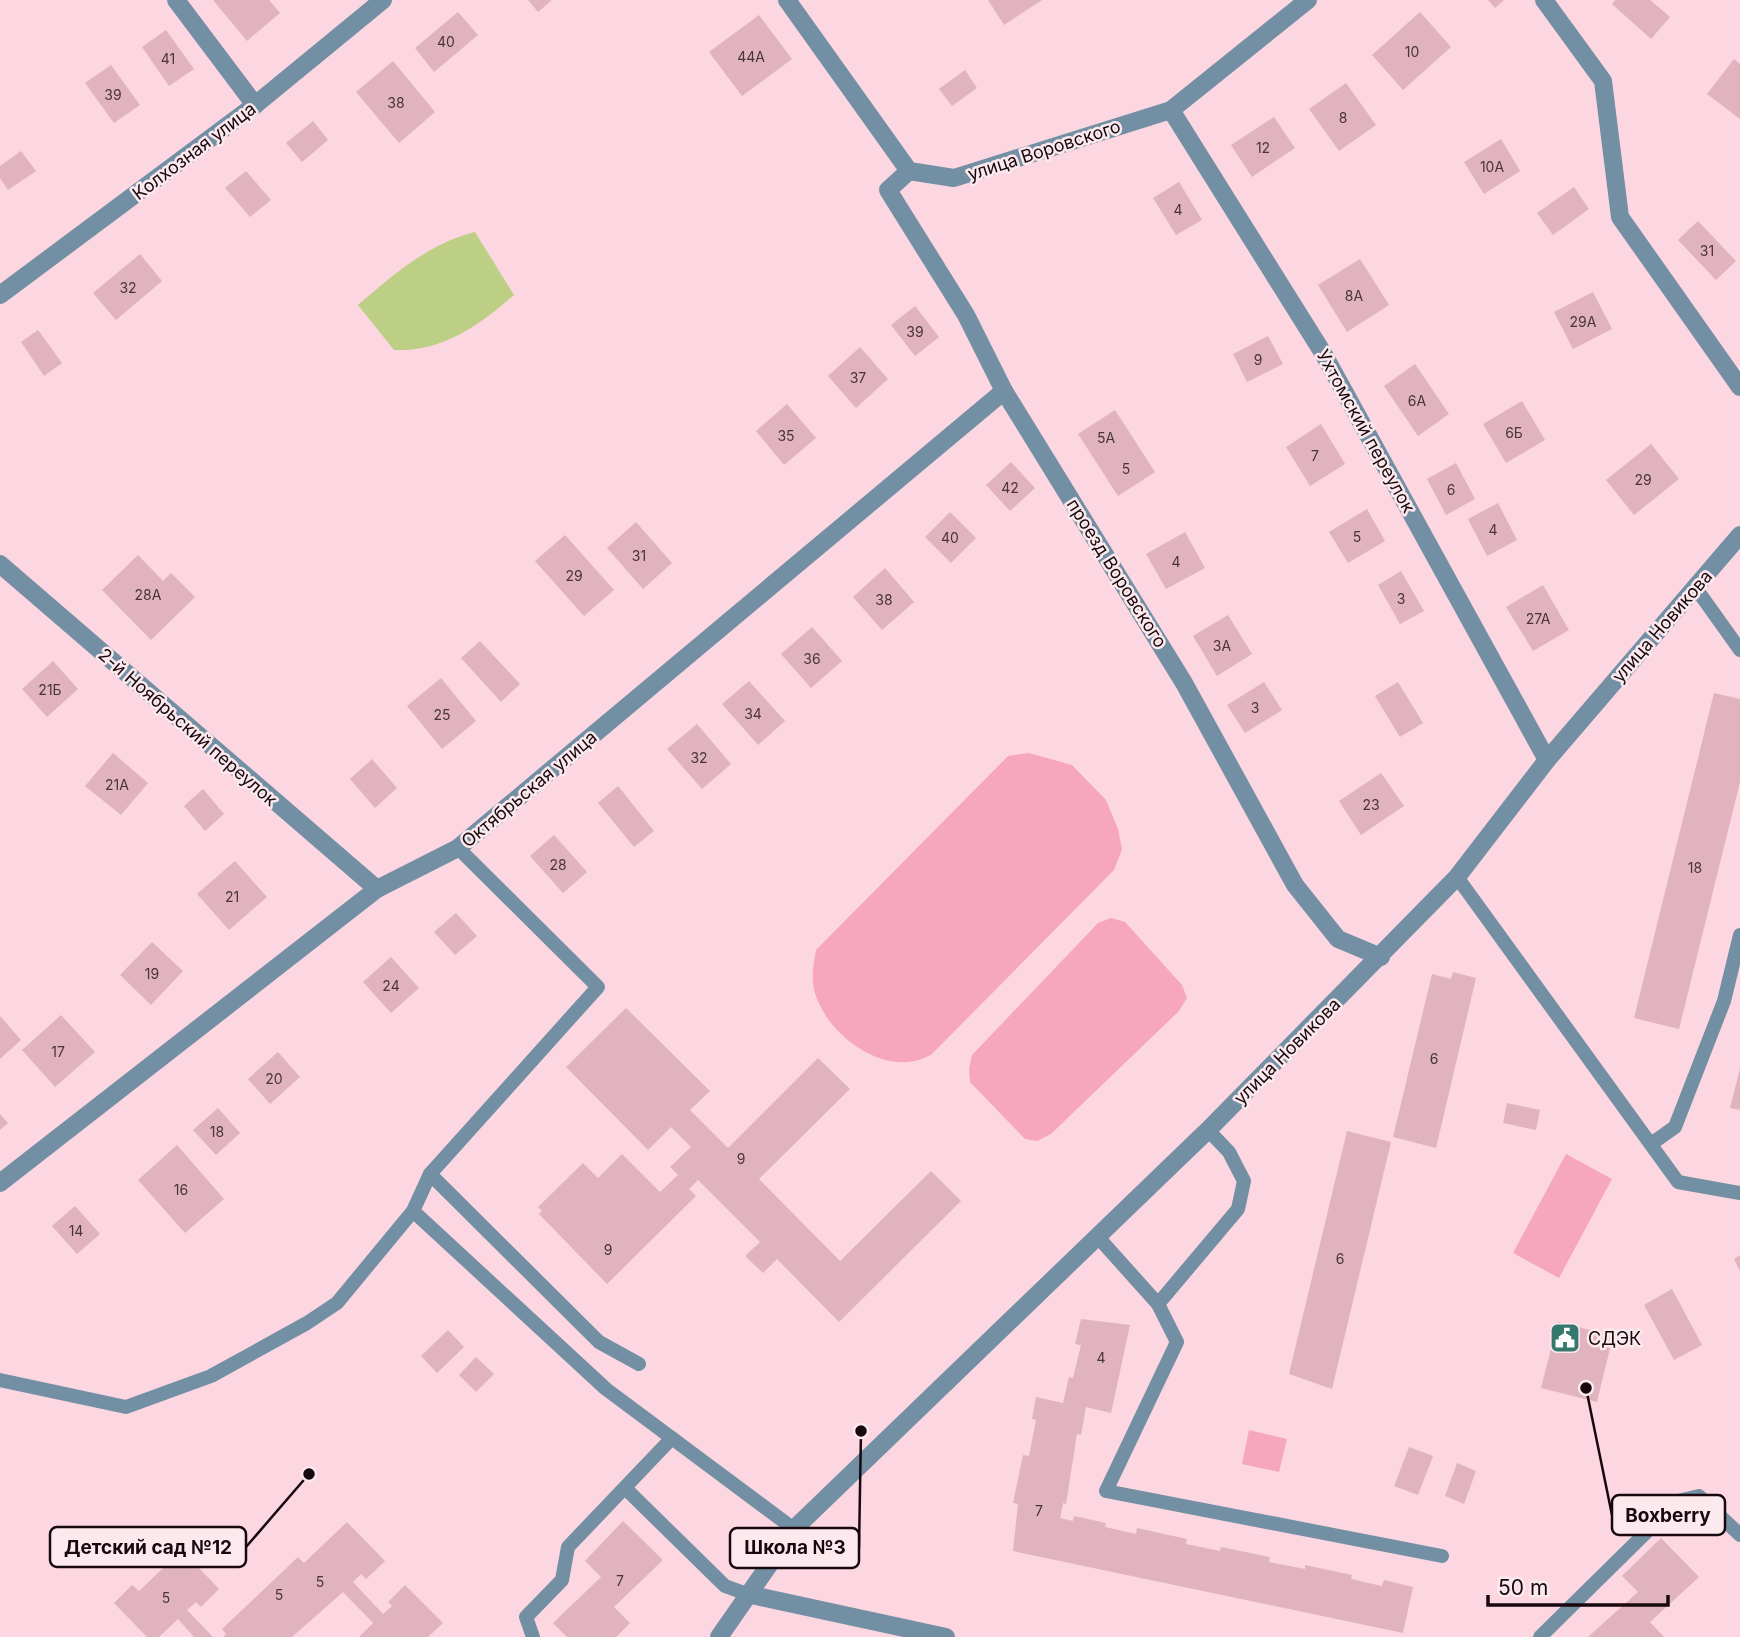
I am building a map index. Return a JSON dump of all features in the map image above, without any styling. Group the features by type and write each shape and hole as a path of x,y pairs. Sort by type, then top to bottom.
{"street":[{"path":"176,0 255,106"},
{"name":"Колхозная улица","path":"0,295 255,106 383,0"},
{"path":"787,0 909,171"},
{"name":"улица Воровского","path":"909,171 954,178 1171,110 1308,0"},
{"path":"1544,0 1602,80 1620,217 1740,387"},
{"name":"Ухтомский переулок","path":"1171,110 1323,353 1547,760"},
{"name":"проезд Воровского","path":"909,171 888,190 966,316 1004,391 1184,683 1295,885 1338,939 1381,957"},
{"name":"Октябрьская улица","path":"0,1183 376,889 458,848 1004,391"},
{"name":"улица Новикова","path":"719,1637 794,1529 1208,1130 1457,877 1547,760 1740,535"},
{"name":"2-й Ноябрьский переулок","path":"0,564 376,889"},
{"path":"747,1594 946,1637"}],"lane":[{"path":"1695,587 1740,650"},
{"path":"0,1380 127,1407 211,1376 307,1323 337,1303 412,1211 430,1174 598,987 458,848"},
{"path":"1457,877 1678,1182 1740,1193"},
{"path":"1651,1144 1675,1127 1724,1001 1740,935"},
{"path":"1158,1304 1238,1209 1244,1181 1229,1152 1208,1130"},
{"path":"430,1174 598,1342 639,1364"},
{"path":"412,1211 606,1389 794,1529"},
{"path":"1097,1236 1158,1304 1178,1342 1106,1491 1442,1556"},
{"path":"533,1637 526,1617 562,1580 568,1547 672,1438"},
{"path":"625,1488 725,1586 747,1594"},
{"path":"1540,1637 1678,1501 1699,1496 1740,1535"}],"shaded area":[{"path":"475,232 514,295 474,326 444,341 412,349 394,350 358,305 398,271 427,252"},
{"path":"1029,753 1072,765 1106,800 1118,829 1122,849 1114,870 932,1054 916,1061 899,1062 881,1059 865,1052 836,1029 817,999 813,981 816,950 1008,756"},
{"path":"1111,918 1125,922 1182,985 1187,998 1179,1011 1051,1134 1037,1141 1025,1139 970,1082 972,1055 1098,923"},
{"path":"1566,1154 1612,1179 1559,1278 1513,1253"},
{"path":"1249,1430 1287,1439 1279,1472 1242,1464"}],"building":[{"path":"213,0 269,0 280,13 247,41"},
{"path":"528,0 552,0 538,12"},
{"path":"988,0 1042,0 1004,25"},
{"path":"1488,0 1504,0 1495,8"},
{"path":"1615,0 1650,0 1670,17 1651,39 1612,4"},
{"path":"458,12 478,35 434,72 415,48"},
{"path":"1420,12 1451,47 1403,90 1372,55"},
{"path":"759,15 792,59 742,96 709,52"},
{"path":"166,30 194,69 169,86 142,47"},
{"path":"1734,59 1740,64 1740,119 1707,94"},
{"path":"393,61 435,112 399,143 356,92"},
{"path":"111,65 140,105 114,123 85,83"},
{"path":"965,70 977,88 952,106 939,89"},
{"path":"1346,83 1376,125 1339,151 1309,109"},
{"path":"1274,117 1295,148 1252,177 1231,145"},
{"path":"313,121 328,140 302,162 286,143"},
{"path":"1501,139 1520,171 1484,194 1464,162"},
{"path":"21,151 36,171 8,190 0,178 0,166"},
{"path":"246,171 271,200 250,217 225,188"},
{"path":"1179,182 1202,220 1176,235 1153,198"},
{"path":"1574,187 1589,209 1553,235 1537,213"},
{"path":"1698,221 1736,261 1716,280 1678,240"},
{"path":"140,254 162,281 116,320 93,293"},
{"path":"1360,259 1389,305 1347,332 1318,285"},
{"path":"1593,292 1612,329 1573,349 1554,312"},
{"path":"915,306 939,337 915,356 891,325"},
{"path":"38,330 62,363 44,376 21,342"},
{"path":"1268,336 1283,364 1247,382 1233,354"},
{"path":"860,347 888,379 856,408 828,376"},
{"path":"1415,364 1449,414 1418,436 1384,386"},
{"path":"1522,401 1545,440 1506,463 1483,424"},
{"path":"787,404 816,438 784,465 756,431"},
{"path":"1115,410 1155,472 1118,496 1078,434"},
{"path":"1321,424 1345,464 1310,486 1286,447"},
{"path":"1651,444 1679,479 1634,515 1606,480"},
{"path":"1011,462 1035,488 1010,511 986,485"},
{"path":"1456,463 1475,499 1446,515 1427,479"},
{"path":"1498,503 1517,540 1487,556 1468,519"},
{"path":"1367,509 1385,541 1348,563 1329,532"},
{"path":"950,512 976,538 951,563 925,537"},
{"path":"636,522 672,563 643,589 607,548"},
{"path":"1185,532 1205,568 1166,589 1146,554"},
{"path":"565,535 614,590 584,616 535,561"},
{"path":"138,555 163,581 171,573 195,597 151,640 102,590"},
{"path":"885,568 914,602 882,630 853,597"},
{"path":"1401,571 1424,611 1400,624 1378,585"},
{"path":"1543,585 1569,630 1533,651 1506,607"},
{"path":"1228,615 1252,654 1217,676 1193,636"},
{"path":"812,627 842,661 811,688 781,654"},
{"path":"480,641 520,684 501,702 461,658"},
{"path":"53,661 78,689 47,717 22,689"},
{"path":"441,678 476,721 442,749 407,706"},
{"path":"749,681 785,721 758,745 722,704"},
{"path":"1264,682 1282,710 1245,733 1227,705"},
{"path":"1398,682 1423,723 1400,737 1375,696"},
{"path":"1714,693 1740,699 1740,782 1679,1029 1634,1018"},
{"path":"697,724 731,764 702,789 667,749"},
{"path":"113,753 148,783 121,815 85,786"},
{"path":"372,759 397,788 375,808 350,779"},
{"path":"1381,773 1404,806 1361,835 1339,801"},
{"path":"618,786 654,831 634,847 598,803"},
{"path":"203,789 224,814 205,831 184,806"},
{"path":"554,835 587,872 563,893 530,856"},
{"path":"235,861 267,897 229,930 197,894"},
{"path":"456,913 477,936 455,955 434,932"},
{"path":"152,942 183,971 151,1005 120,975"},
{"path":"391,957 419,988 391,1013 363,982"},
{"path":"1453,972 1476,978 1436,1148 1393,1137 1432,974 1451,979"},
{"path":"626,1008 710,1091 690,1110 728,1148 818,1058 850,1089 759,1179 840,1261 931,1171 961,1201 839,1322 777,1259 763,1273 745,1256 760,1242 698,1180 689,1189 696,1196 607,1284 539,1214 542,1211 538,1207 583,1163 598,1178 622,1154 660,1192 678,1175 670,1167 691,1147 671,1127 648,1150 566,1067"},
{"path":"61,1015 95,1052 55,1087 22,1050"},
{"path":"0,1016 21,1040 0,1059"},
{"path":"278,1052 300,1077 270,1104 248,1079"},
{"path":"1740,1069 1740,1110 1730,1108"},
{"path":"1507,1103 1540,1110 1536,1130 1503,1123"},
{"path":"218,1108 240,1133 216,1155 193,1130"},
{"path":"0,1114 8,1123 0,1130"},
{"path":"1347,1131 1391,1142 1332,1389 1289,1374"},
{"path":"177,1145 224,1199 185,1233 138,1180"},
{"path":"75,1206 100,1234 77,1254 52,1226"},
{"path":"1740,1255 1740,1271 1734,1259"},
{"path":"1672,1289 1702,1345 1674,1360 1644,1305"},
{"path":"1081,1319 1130,1325 1111,1413 1086,1407 1081,1435 1077,1434 1066,1504 1063,1503 1060,1518 1073,1521 1074,1516 1106,1523 1105,1527 1136,1534 1137,1528 1187,1539 1186,1544 1220,1551 1221,1547 1270,1557 1269,1562 1305,1569 1305,1565 1352,1575 1351,1579 1382,1586 1384,1580 1413,1587 1403,1633 1013,1551 1018,1504 1013,1503 1023,1455 1029,1456 1036,1420 1032,1419 1036,1397 1063,1403 1069,1377 1073,1378 1081,1345 1075,1344"},
{"path":"1558,1322 1613,1336 1597,1402 1541,1388"},
{"path":"448,1330 464,1347 437,1373 421,1356"},
{"path":"476,1357 494,1374 476,1392 459,1375"},
{"path":"1409,1447 1433,1456 1418,1495 1394,1486"},
{"path":"1457,1463 1476,1471 1464,1504 1445,1496"},
{"path":"623,1521 663,1560 614,1607 630,1623 616,1637 567,1637 553,1623 601,1577 585,1561"},
{"path":"347,1522 385,1561 366,1579 361,1574 353,1582 383,1614 392,1606 388,1602 405,1585 443,1623 428,1637 359,1637 373,1623 343,1592 292,1637 223,1637 226,1634 222,1629 298,1557 304,1563"},
{"path":"1661,1538 1699,1577 1650,1622 1664,1637 1588,1637 1638,1592 1622,1576"},
{"path":"182,1550 219,1589 201,1607 196,1602 187,1610 213,1637 194,1637 178,1619 159,1637 147,1637 114,1603 132,1585 139,1591"}],"place":[{"name":"СДЭК","path":"1565,1338"},
{"name":"Boxberry","path":"1586,1388"},
{"name":"Школа №3","path":"861,1431"},
{"name":"Детский сад №12","path":"309,1474"}]}
